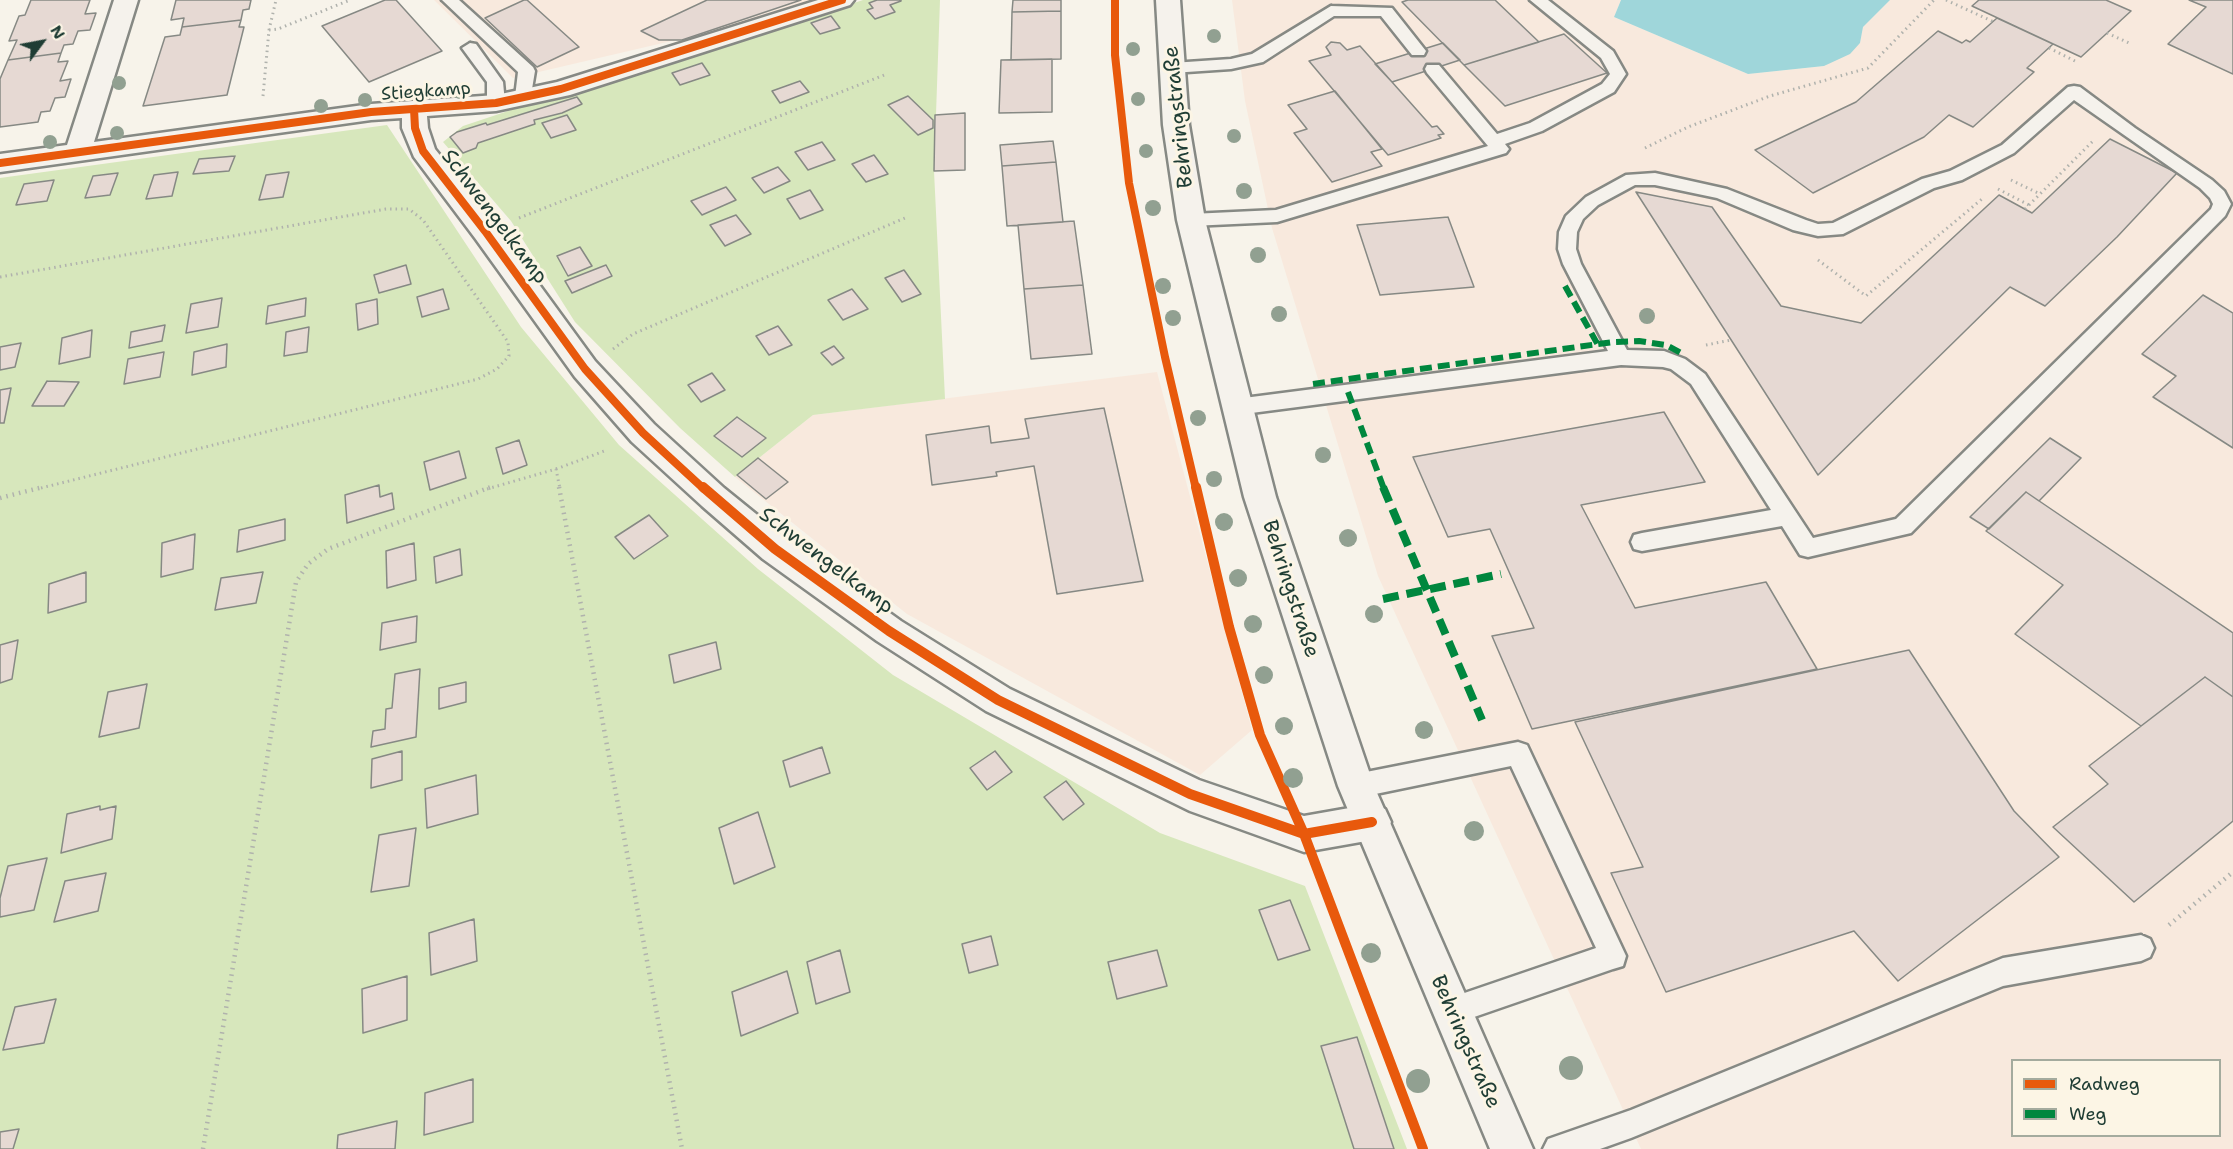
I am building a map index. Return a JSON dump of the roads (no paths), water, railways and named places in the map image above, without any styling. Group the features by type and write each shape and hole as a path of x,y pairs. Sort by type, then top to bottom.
{"street":[{"path":"77,153 126,0"},
{"name":"Stiegkamp","path":"0,163 260,126 414,109 496,103 636,66 842,0"},
{"name":"Behringstraße","path":"1168,0 1176,125 1191,220 1236,407 1268,519 1356,786 1512,1149"},
{"name":"Schwengelkamp","path":"414,109 415,128 423,151 485,231 585,369 643,433 713,497 775,549 889,631 998,700 1179,789 1304,834 1372,822"}],"lane":[{"path":"450,0 527,71 524,97"},
{"path":"1493,142 1536,127 1608,88 1618,74 1607,55 1538,0"},
{"path":"1172,68 1231,64 1257,58 1327,6 1386,11 1418,51"},
{"path":"470,48 495,82 496,103"},
{"path":"1191,220 1277,216 1500,149 1433,69"},
{"path":"1236,407 1621,357 1664,359 1678,364 1698,379 1808,548 1903,527 2219,213 2222,204 2218,195 2195,176 2129,132 2074,91 2008,149 1956,176 1928,183 1836,230 1818,230 1800,225 1721,193 1655,179 1632,179 1592,201 1575,216 1568,231 1567,249 1572,264 1621,357"},
{"path":"1642,542 1787,516"},
{"path":"1356,786 1518,753 1613,956 1451,1011"},
{"path":"1558,1149 1631,1124 2003,972 2141,948"}],"water":[{"path":"1621,0 1890,0 1863,27 1860,43 1850,54 1824,66 1748,74 1614,17"}]}
